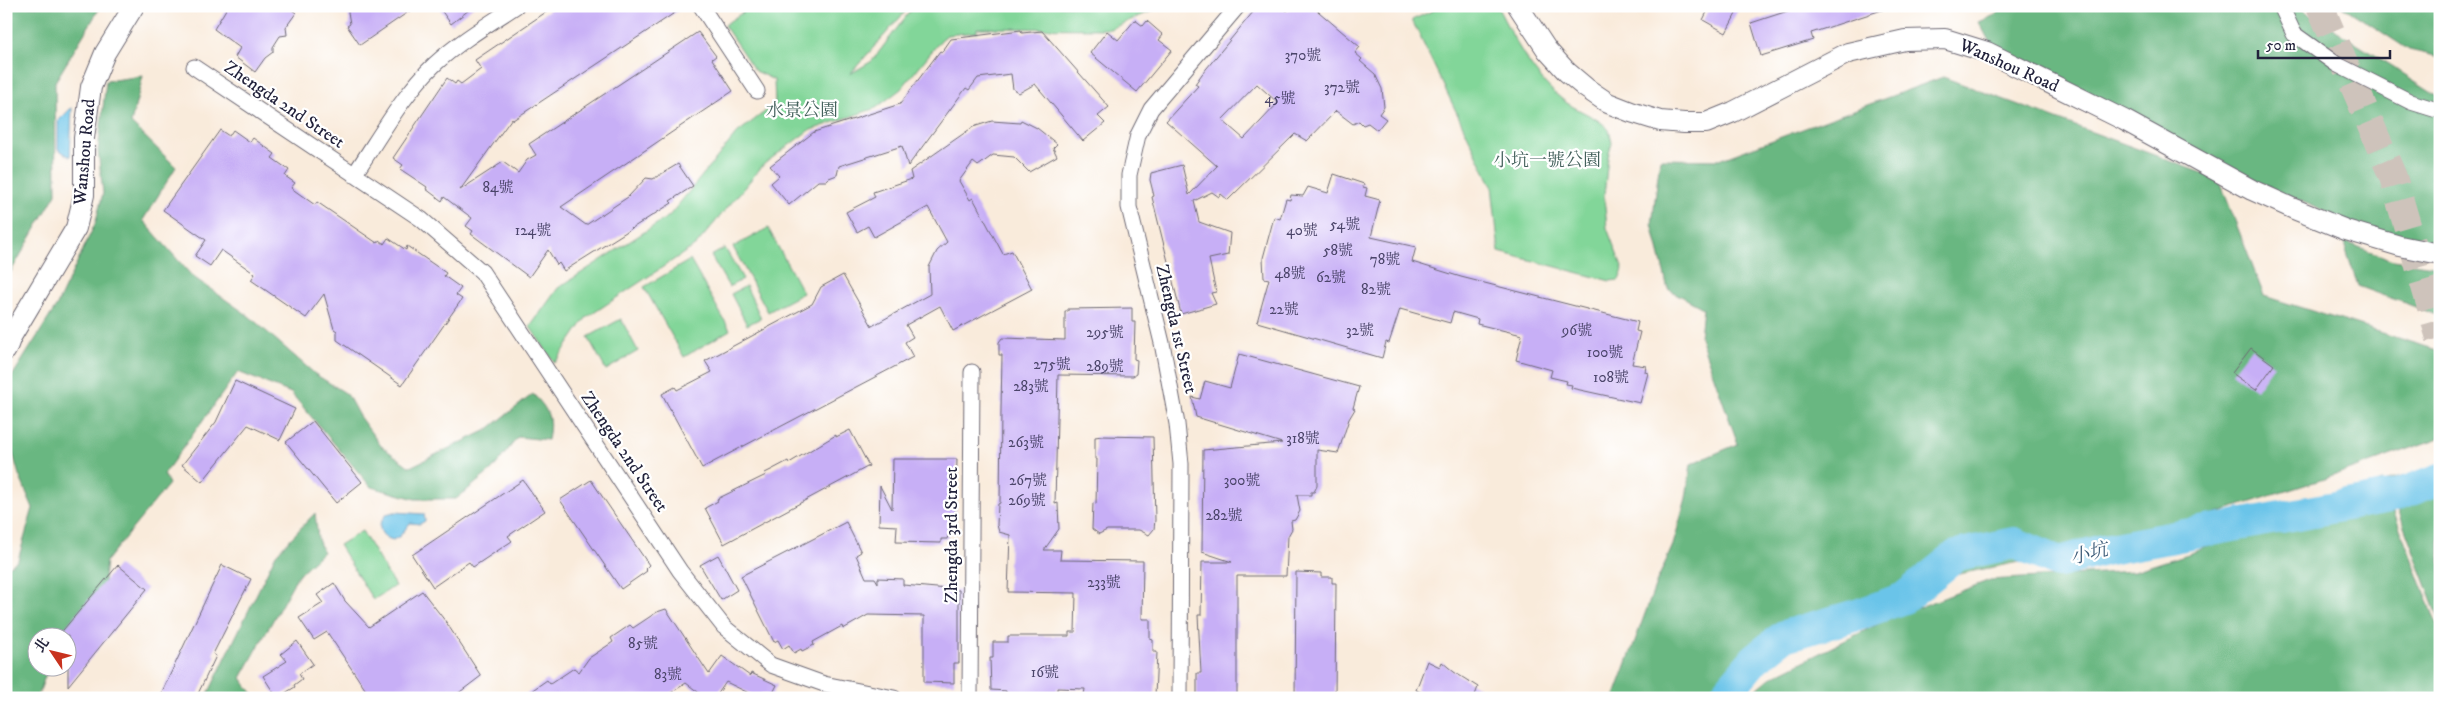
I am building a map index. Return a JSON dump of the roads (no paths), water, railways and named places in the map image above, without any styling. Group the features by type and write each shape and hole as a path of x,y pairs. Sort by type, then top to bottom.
{"street":[{"name":"Wanshou Road","path":"6,350 76,228 84,195 84,130 91,87 105,53 134,6"},
{"path":"354,175 405,100 434,65 455,47 516,6"},
{"path":"701,6 757,91"},
{"name":"Zhengda 1st Street","path":"1180,698 1181,464 1177,424 1162,343 1129,207 1129,175 1138,135 1155,104 1238,6"},
{"name":"Wanshou Road","path":"1518,6 1547,50 1567,72 1586,88 1608,103 1631,112 1660,121 1684,124 1706,123 1733,112 1848,53 1905,40 1945,39 1987,52 2124,120 2252,190 2294,209 2346,230 2400,246 2440,254"},
{"path":"2281,6 2294,34 2336,64 2411,102 2440,111"},
{"name":"Zhengda 2nd Street","path":"194,66 354,175 421,218 482,272 680,571 724,627 771,665 824,684 894,698"},
{"name":"Zhengda 3rd Street","path":"970,698 972,372"}],"water":[{"path":"72,107 70,157 58,149 58,121"},
{"path":"395,512 424,514 425,521 420,524 410,523 400,536 393,540 381,532 380,524 386,514"}],"waterway":[{"name":"小坑","path":"1722,698 1755,659 1784,636 1857,615 1904,598 1957,555 2014,543 2059,562 2104,550 2395,496 2440,479"}],"tunnel":[{"path":"2320,6 2393,177 2440,338"}],"park label":[{"name":"水景公園","path":"802,111"},
{"name":"小坑一號公園","path":"1547,161"}]}
